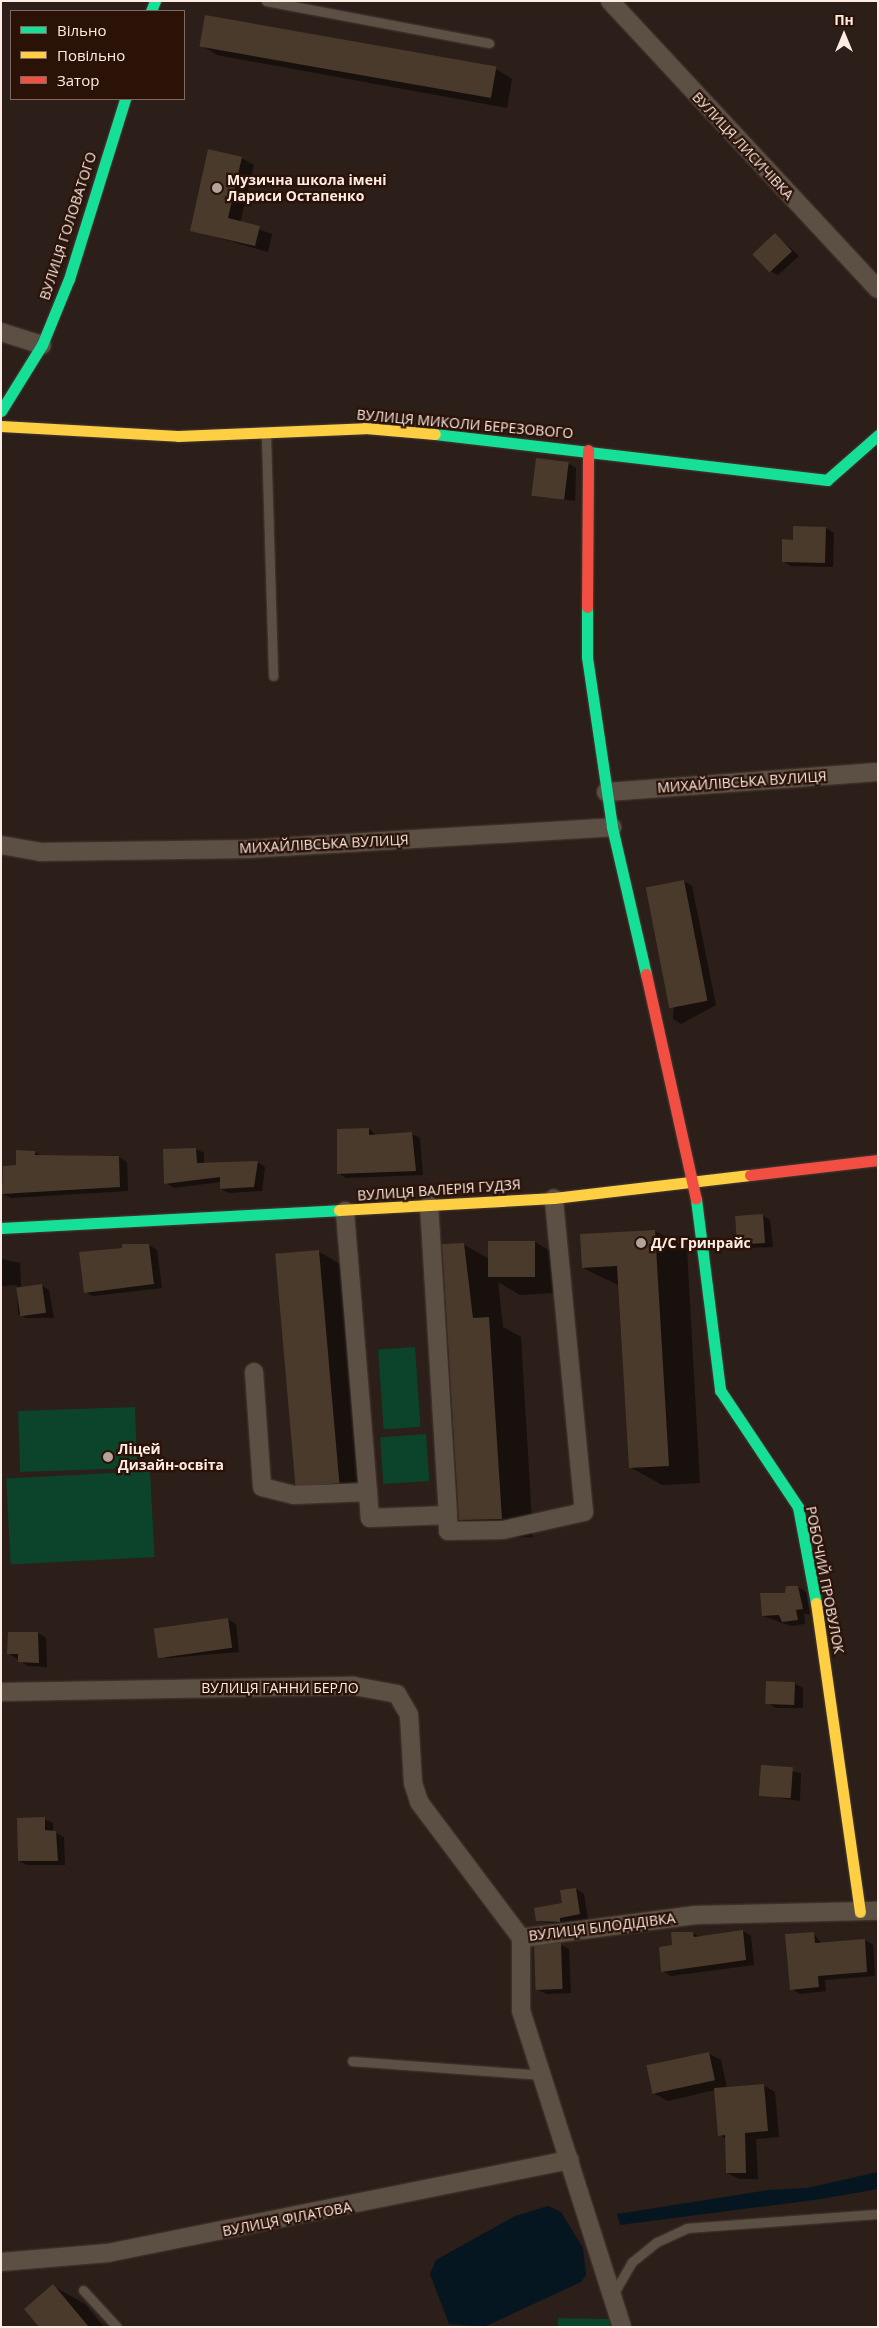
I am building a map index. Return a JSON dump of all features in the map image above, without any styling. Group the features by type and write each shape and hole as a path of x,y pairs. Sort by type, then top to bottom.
{"street":[{"name":"ВУЛИЦЯ ЛИСИЧІВКА","path":"610,1 878,289"},
{"name":"ВУЛИЦЯ ГОЛОВАТОГО","path":"1,410 42,345 69,279 125,100"},
{"path":"1,332 42,345"},
{"name":"ВУЛИЦЯ МИКОЛИ БЕРЕЗОВОГО","path":"1,426 178,436 266,436 365,428 588,450 826,480 878,435"},
{"path":"588,450 586,657 612,827"},
{"name":"МИХАЙЛІВСЬКА ВУЛИЦЯ","path":"606,792 878,772"},
{"name":"МИХАЙЛІВСЬКА ВУЛИЦЯ","path":"1,845 40,852 247,849 612,827"},
{"name":"РОБОЧИЙ ПРОВУЛОК","path":"612,827 694,1185 720,1390 798,1507 822,1633 860,1912"},
{"name":"ВУЛИЦЯ ВАЛЕРІЯ ГУДЗЯ","path":"1,1228 345,1211 554,1198 694,1185 878,1160"},
{"path":"429,1206 448,1531 503,1530 584,1512 554,1198"},
{"path":"345,1211 370,1518 448,1515"},
{"path":"254,1372 262,1486 294,1495 368,1492"},
{"name":"ВУЛИЦЯ ГАННИ БЕРЛО","path":"1,1692 354,1686 397,1694 409,1714 412,1783 419,1802 521,1938"},
{"name":"ВУЛИЦЯ БІЛОДІДІВКА","path":"622,2327 614,2293 541,2075 522,2011 518,1969 521,1938 695,1915 860,1912 878,1910"},
{"name":"ВУЛИЦЯ ФІЛАТОВА","path":"1,2262 108,2252 570,2160"}],"lane":[{"path":"266,1 489,42"},
{"path":"266,436 273,676"},
{"path":"352,2061 541,2075"},
{"path":"614,2293 632,2262 657,2242 687,2228 878,2214"},
{"path":"83,2290 117,2327"}],"green space":[{"path":"415,1347 421,1427 384,1429 378,1350"},
{"path":"135,1407 137,1468 20,1472 18,1411"},
{"path":"426,1434 429,1481 383,1484 380,1437"},
{"path":"150,1471 155,1557 11,1564 6,1479"},
{"path":"558,2318 610,2319 610,2327 558,2327"}],"water":[{"path":"878,2172 878,2189 821,2199 620,2225 617,2214 768,2190 807,2188"},
{"path":"548,2206 561,2212 583,2248 586,2275 581,2282 484,2327 449,2324 430,2274 436,2260 515,2216"}],"building":[{"path":"205,15 497,66 491,98 199,47"},
{"name":"Музична школа імені Лариси Остапенко","path":"208,149 242,157 228,218 260,226 255,246 190,231"},
{"path":"775,233 792,251 769,272 752,254"},
{"path":"536,458 569,462 564,500 531,496"},
{"path":"793,526 826,527 825,563 782,562 782,539 793,540"},
{"path":"684,880 707,1001 669,1008 646,887"},
{"path":"369,1128 369,1135 412,1132 416,1171 337,1174 337,1129"},
{"path":"196,1148 197,1163 258,1161 254,1187 220,1189 220,1177 164,1184 163,1149"},
{"path":"16,1150 35,1151 35,1155 119,1156 120,1187 2,1194 3,1166 16,1165"},
{"path":"763,1214 765,1243 737,1245 735,1216"},
{"path":"655,1230 669,1466 629,1468 617,1266 582,1268 580,1234"},
{"path":"488,1241 535,1241 535,1277 488,1277"},
{"path":"464,1243 473,1318 489,1317 502,1519 459,1520 442,1244"},
{"path":"122,1244 149,1244 154,1284 84,1293 79,1252 122,1248"},
{"path":"319,1250 339,1483 296,1487 275,1254"},
{"path":"42,1284 46,1313 20,1316 16,1288"},
{"path":"786,1586 798,1586 803,1609 796,1610 798,1620 782,1622 779,1615 762,1616 760,1593 785,1593"},
{"path":"228,1618 232,1648 158,1658 154,1628"},
{"path":"8,1632 38,1632 39,1663 18,1662 18,1654 7,1654"},
{"path":"766,1681 795,1682 794,1705 765,1704"},
{"path":"761,1765 793,1767 791,1798 759,1796"},
{"path":"45,1817 45,1830 56,1831 58,1861 18,1861 17,1818"},
{"path":"576,1888 580,1914 560,1918 560,1922 536,1921 534,1908 562,1903 560,1890"},
{"path":"743,1930 746,1960 661,1972 659,1947 672,1945 671,1932 693,1932 694,1937"},
{"path":"814,1932 815,1943 865,1939 867,1972 818,1976 819,1987 790,1990 785,1934"},
{"path":"561,1943 563,1989 536,1990 534,1944"},
{"path":"709,2052 715,2080 652,2094 646,2065"},
{"path":"764,2084 768,2131 745,2133 746,2173 726,2173 725,2135 718,2136 714,2088"},
{"path":"53,2284 89,2327 39,2327 24,2309"}],"traffic: fast":[{"path":"151,10 155,1"},
{"path":"1,411 42,345 69,279 125,100"},
{"path":"435,434 827,480 878,435"},
{"path":"587,607 587,657 612,827 646,974"},
{"path":"696,1199 720,1390 798,1507 816,1603"},
{"path":"1,1228 339,1210"}],"traffic: slow":[{"path":"1,426 178,436 365,428 435,434"},
{"path":"339,1210 554,1198 750,1175"},
{"path":"816,1603 860,1912"}],"traffic: jam":[{"path":"587,607 588,450"},
{"path":"646,974 696,1199"},
{"path":"750,1175 878,1160"}],"place":[{"name":"Музична школа імені Лариси Остапенко","path":"217,188"},
{"name":"Д/С Гринрайс","path":"641,1243"},
{"name":"Ліцей Дизайн-освіта","path":"108,1457"}]}
